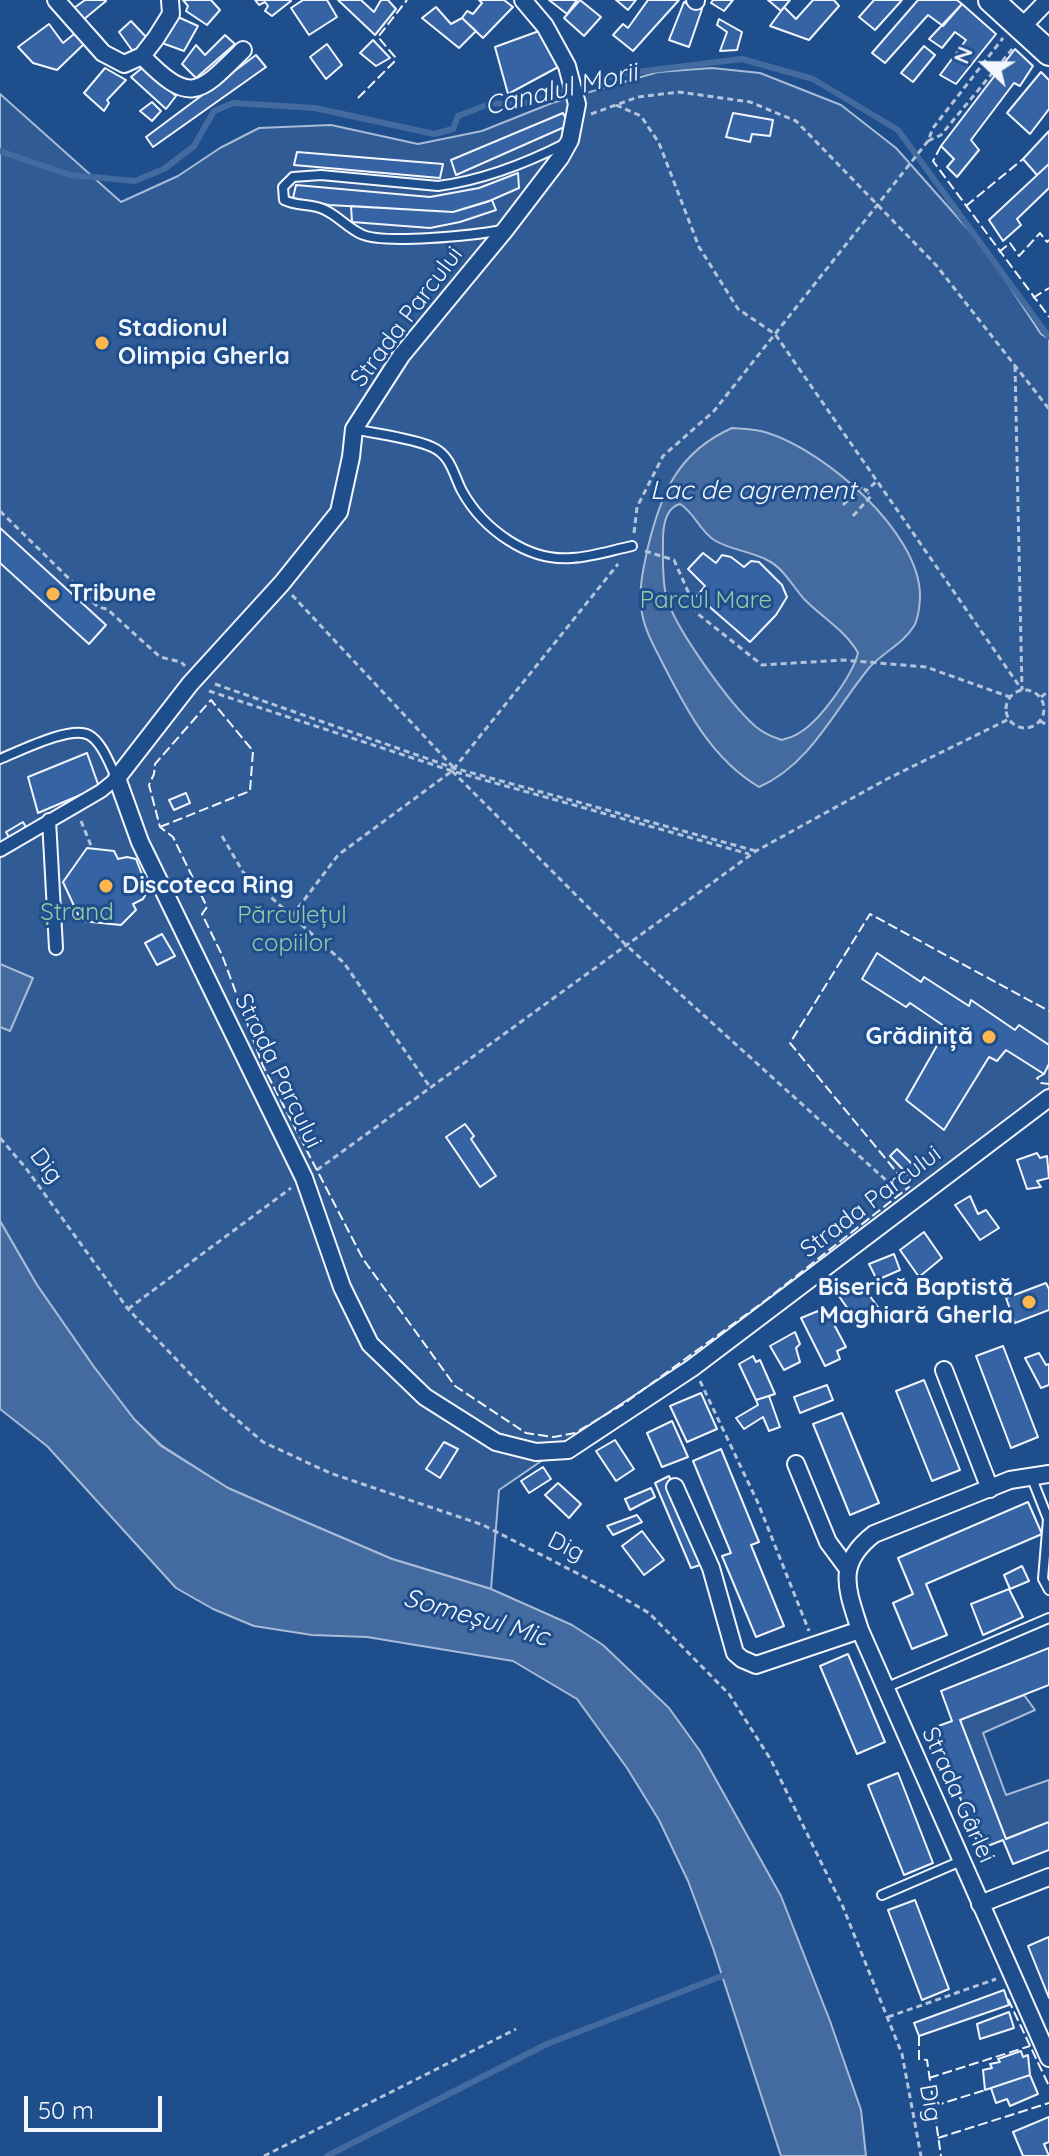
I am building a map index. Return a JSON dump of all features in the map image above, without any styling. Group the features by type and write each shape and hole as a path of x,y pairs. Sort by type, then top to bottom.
{"main road":[{"path":"991,0 1049,53"}],"street":[{"path":"56,0 103,53 124,64 142,56 171,14 170,0"},
{"path":"523,0 545,26 567,66 577,112"},
{"path":"1021,27 1048,0"},
{"path":"142,56 180,89 196,90 243,50"},
{"name":"Strada Parcului","path":"577,112 570,140 560,158 401,356 354,429 339,512 282,583 193,681 117,778 140,842 304,1178 342,1287 370,1344 425,1397 496,1442 536,1452 568,1450 694,1366 1049,1098"},
{"path":"0,850 101,791 117,778"},
{"path":"49,820 56,948"},
{"path":"944,1370 990,1489"},
{"path":"796,1464 828,1542 848,1569"},
{"path":"848,1569 857,1548 874,1534 1010,1480 1049,1474"},
{"path":"675,1487 711,1568 735,1653 742,1659 756,1665 860,1630"},
{"name":"Strada Gârlei","path":"848,1569 848,1592 860,1630 1049,2058"},
{"path":"980,1904 1049,1877"}],"lane":[{"path":"505,230 472,236 364,236 323,208 294,205 284,200 283,187 293,177 321,175 438,186 456,184 506,170 570,140"},
{"path":"354,429 434,447 454,468 462,491 482,518 508,540 541,555 571,559 632,546"},
{"path":"0,759 73,731 90,735 117,778"},
{"path":"1031,1476 1048,1519 1043,1579 1049,1590"},
{"path":"885,1688 1049,1618"},
{"path":"882,1895 958,1856"}],"path":[{"path":"292,916 338,855 453,769 632,546 637,507 663,456 714,411 928,141 933,128 1021,27"},
{"path":"928,141 941,135 1021,27"},
{"path":"577,112 616,105 638,97 679,92 750,102 796,121 936,265 1049,409"},
{"path":"616,105 641,116 659,143 699,247 738,309 775,334 1022,690"},
{"path":"1015,365 1022,690"},
{"path":"866,491 877,481"},
{"path":"843,505 862,486 871,496 853,516"},
{"path":"0,511 98,607 107,609 160,657 181,662 193,681 453,769 751,854"},
{"path":"632,546 674,560 698,614 762,665 843,660 926,667 1010,697"},
{"path":"282,583 453,769 626,945 908,1203"},
{"path":"193,681 453,769 756,851"},
{"path":"1022,690 1033,691 1047,707 1033,727 1024,728 1009,719 1006,708 1010,697 1022,690"},
{"path":"1041,697 1049,691"},
{"path":"128,1309 751,854 887,779 1009,719"},
{"path":"1040,721 1049,726"},
{"path":"78,813 92,848"},
{"path":"222,836 243,872 344,963 430,1087"},
{"name":"Dig","path":"0,1138 25,1167 128,1309 221,1406 263,1442 330,1473 483,1525 649,1613 729,1694 771,1760 843,1907 902,2054 921,2156"},
{"path":"694,1366 758,1503 815,1645"},
{"path":"888,2017 1011,1974"},
{"path":"264,2156 516,2029"}],"shaded area":[{"name":"Parcul Mare","path":"712,68 760,73 841,105 896,148 983,246 1041,334 1049,339 1049,1090 711,1345 499,1490 491,1589 392,1559 301,1520 228,1488 161,1445 134,1419 94,1367 37,1285 0,1221 0,94 121,202 178,176 220,148 259,128 331,125 418,144 482,131 552,103 658,72"},
{"path":"1024,1695 1035,1710 983,1733 1006,1795 1049,1780 1049,1822 1006,1839 960,1720"}],"water":[{"name":"Lac de agrement","path":"732,428 764,432 816,457 841,476 887,521 904,546 916,571 920,596 917,620 909,632 869,668 820,735 793,765 759,787 728,763 702,733 657,652 642,613 643,572 659,509 685,462 713,438","holes":["680,504 714,540 773,563 805,600 841,631 858,653 834,697 816,719 795,736 782,740 775,738 764,733 744,715 704,664 671,609 664,582 664,529 671,509"]},
{"path":"0,964 33,978 10,1031 0,1027"},
{"name":"Someșul Mic","path":"0,1221 37,1285 94,1367 134,1419 161,1446 228,1488 301,1520 392,1559 491,1589 572,1625 603,1645 669,1708 700,1751 781,1896 861,2110 866,2156 781,2156 688,1881 659,1820 627,1768 577,1699 513,1661 367,1637 312,1635 254,1626 213,1609 176,1588 47,1446 0,1409"}],"building":[{"path":"85,0 106,1 83,20 74,8"},
{"path":"183,0 211,0 220,10 207,25 186,11 188,6"},
{"path":"255,0 291,1 272,16 265,11 268,6 265,2 259,5"},
{"path":"303,0 327,0 337,17 309,35 291,8"},
{"path":"338,0 361,0 374,12 381,0 388,0 396,9 375,35"},
{"path":"479,0 504,0 513,7 483,38 462,18 467,11 473,14 482,3"},
{"path":"549,0 577,0 567,14"},
{"path":"580,0 601,17 584,36 564,18"},
{"path":"616,0 636,0 628,10"},
{"path":"648,0 679,0 633,51 613,35 623,24 628,28"},
{"path":"713,0 733,0 724,11 711,3"},
{"path":"768,0 790,0 781,11"},
{"path":"813,0 834,0 839,6 809,40 770,26 784,7 796,19"},
{"path":"874,0 902,0 875,30 859,17"},
{"path":"918,0 957,0 962,4 943,26 928,15 885,63 872,53"},
{"path":"684,2 702,9 689,47 669,40"},
{"path":"962,4 996,34 956,84 940,75 966,40 955,32 942,48 929,39"},
{"path":"436,7 451,24 462,18 476,31 459,48 422,18"},
{"path":"178,17 198,26 184,51 162,43"},
{"path":"719,19 742,32 737,50 720,51 727,32 717,25"},
{"path":"131,21 147,38 134,53 119,32"},
{"path":"49,24 63,43 74,34 84,44 57,70 33,63 18,47"},
{"path":"539,31 560,66 508,94 495,47"},
{"path":"225,35 235,44 196,78 182,64 196,45 205,55"},
{"path":"373,40 390,58 376,66 360,53"},
{"path":"327,44 342,65 326,79 310,57"},
{"path":"924,46 935,55 913,82 901,73"},
{"path":"1015,49 1033,66 1020,86 1014,83 971,140 979,150 957,177 947,167 954,159 941,146"},
{"path":"256,55 266,67 153,147 146,137"},
{"path":"105,68 126,80 107,100 109,103 104,111 84,93"},
{"path":"142,68 176,96 166,109 131,77"},
{"path":"1041,72 1049,80 1049,109 1030,134 1007,113"},
{"path":"152,102 161,111 152,121 140,111"},
{"path":"563,113 569,125 456,175 451,160"},
{"path":"733,113 773,120 770,136 752,134 750,142 726,137"},
{"path":"1049,131 1049,164 1037,175 1023,159"},
{"path":"297,152 443,164 440,178 294,165"},
{"path":"1049,164 1049,188 1017,219 1021,225 1003,241 989,220"},
{"path":"518,173 519,188 453,212 329,205 293,198 296,185 430,197 479,188"},
{"path":"492,200 496,210 430,228 352,222 351,206 453,212"},
{"name":"Tribune","path":"0,528 106,625 89,644 0,563"},
{"path":"703,553 716,563 722,555 731,557 744,567 751,561 759,562 782,585 787,597 776,615 750,642 697,596 705,586 688,569"},
{"path":"87,753 99,787 38,813 28,777"},
{"path":"186,793 190,803 174,810 169,800"},
{"path":"23,822 27,829 10,839 6,832"},
{"name":"Discoteca Ring","path":"87,848 114,851 118,859 136,859 148,890 143,899 133,904 136,910 121,925 81,921 63,882"},
{"path":"162,934 175,956 157,965 145,943"},
{"name":"Grădiniță","path":"877,953 921,982 924,977 969,1006 971,1000 1015,1030 1019,1025 1049,1045 1049,1064 1044,1074 1006,1050 997,1061 989,1057 944,1130 906,1100 947,1028 910,1003 906,1007 862,979"},
{"path":"465,1124 474,1136 471,1139 496,1176 480,1187 446,1137"},
{"path":"897,1149 919,1171 911,1178 890,1156"},
{"path":"1037,1153 1040,1158 1047,1156 1049,1178 1037,1181 1041,1187 1027,1189 1017,1160"},
{"path":"970,1196 978,1214 986,1210 999,1228 980,1240 955,1205"},
{"path":"924,1232 942,1258 919,1277 900,1250"},
{"path":"894,1254 900,1270 877,1280 869,1264"},
{"path":"849,1283 857,1292 864,1288 883,1314 862,1329 836,1292"},
{"path":"1046,1283 1049,1310 1015,1323 1006,1298"},
{"path":"818,1311 821,1317 828,1313 846,1347 837,1351 840,1359 825,1366 801,1318"},
{"path":"795,1332 800,1344 796,1348 800,1362 784,1370 770,1346"},
{"path":"1003,1346 1038,1437 1011,1448 976,1356"},
{"path":"1039,1353 1046,1365 1049,1364 1049,1385 1041,1388 1025,1358"},
{"path":"753,1356 756,1362 760,1360 775,1394 756,1400 739,1364"},
{"path":"924,1380 960,1470 932,1481 896,1391"},
{"path":"827,1385 833,1400 800,1413 794,1397"},
{"path":"701,1393 717,1429 687,1442 670,1406"},
{"path":"769,1396 780,1427 769,1431 763,1417 744,1429 736,1418 758,1405 756,1400"},
{"path":"842,1413 879,1503 850,1515 813,1424"},
{"path":"672,1421 688,1457 662,1467 647,1433"},
{"path":"615,1440 634,1469 616,1481 596,1451"},
{"path":"444,1442 458,1449 440,1478 426,1469"},
{"path":"721,1449 759,1542 751,1545 784,1626 756,1637 722,1556 731,1553 693,1461"},
{"path":"543,1467 551,1479 529,1493 521,1481"},
{"path":"669,1476 706,1563 691,1568 655,1483"},
{"path":"558,1483 581,1504 569,1518 545,1495"},
{"path":"651,1488 655,1497 630,1510 625,1499"},
{"path":"1028,1502 1042,1534 926,1584 947,1635 912,1649 893,1603 913,1594 898,1558"},
{"path":"637,1515 642,1522 613,1535 607,1526"},
{"path":"642,1531 664,1560 644,1575 622,1546"},
{"path":"1022,1566 1029,1581 1010,1589 1004,1575"},
{"path":"1009,1589 1023,1617 983,1635 971,1604"},
{"path":"1049,1648 1049,1685 960,1720 1006,1839 1049,1822 1049,1850 1013,1864 1003,1840 980,1849 933,1728 952,1721 941,1691"},
{"path":"848,1654 885,1742 857,1754 820,1666"},
{"path":"898,1773 933,1863 904,1875 868,1785"},
{"path":"915,1900 949,1989 922,2000 888,1910"},
{"path":"1049,1937 1049,1998 1028,1946"},
{"path":"1004,1990 1009,2005 919,2036 914,2023"},
{"path":"1009,2012 1014,2028 980,2039 977,2024"},
{"path":"1021,2051 1023,2057 1028,2055 1030,2075 985,2090 983,2070 992,2068 990,2064 1000,2062 998,2059"},
{"path":"1030,2075 1038,2094 1010,2106 1007,2099 996,2103 991,2088"},
{"path":"1049,2117 1049,2142 1044,2144 1049,2156 1023,2156 1013,2132"}],"waterway":[{"name":"Canalul Morii","path":"0,151 70,175 135,181 164,169 194,146 214,111 233,103 315,108 434,134 453,129 458,116 492,103 519,105 620,74 742,59 813,79 898,130 1049,337"},
{"path":"327,2156 547,2044 727,1974"}],"fence":[{"path":"358,98 394,62 395,57 378,37 407,0"},
{"path":"941,146 933,161 1049,317"},
{"path":"966,206 1023,159"},
{"path":"999,252 1010,243 1019,256 1040,233 1047,242 1049,240"},
{"path":"1033,298 1049,288"},
{"path":"160,827 250,791 253,751 211,700 155,764 149,785 160,827 173,837 207,907 202,914 222,955 263,1066 363,1259 455,1386 526,1433 554,1437 575,1433 622,1405 766,1300 909,1187 790,1043 870,914 1049,1011"},
{"path":"1044,1074 1037,1078 1041,1083 1049,1084"},
{"path":"1008,1999 1049,2086"},
{"path":"919,2036 919,2059 927,2060 941,2156"},
{"path":"929,2078 1030,2046"},
{"path":"934,2106 985,2090"},
{"path":"938,2138 1049,2103"}],"place":[{"name":"Stadionul Olimpia Gherla","path":"102,343"},
{"name":"Tribune","path":"53,594"},
{"name":"Discoteca Ring","path":"106,886"},
{"name":"Grădiniță","path":"989,1037"},
{"name":"Biserică Baptistă Maghiară Gherla","path":"1029,1302"}],"park label":[{"name":"Ștrand","path":"77,913"},
{"name":"Părculețul copiilor","path":"292,930"}]}
